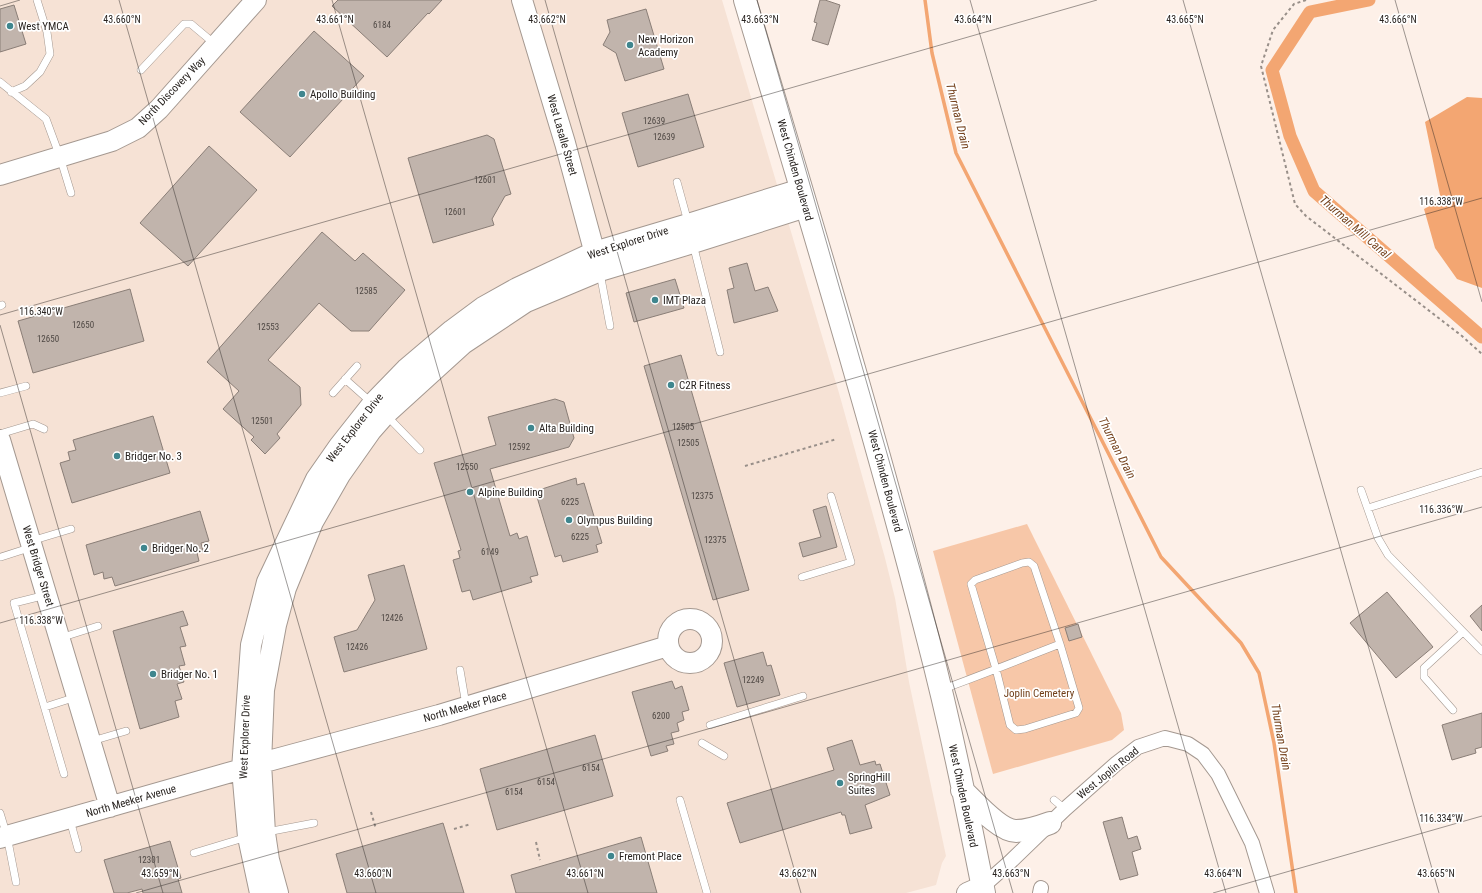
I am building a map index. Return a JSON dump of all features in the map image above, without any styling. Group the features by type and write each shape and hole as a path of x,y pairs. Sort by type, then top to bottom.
{"main road":[{"name":"West Chinden Boulevard","path":"745,0 878,455 929,640 962,790 978,891"},
{"path":"962,790 999,824 1014,831 1028,830 1057,816"}],"street":[{"name":"North Discovery Way","path":"0,174 112,141 138,128 159,109 256,0"},
{"name":"West Lasalle Street","path":"522,0 563,136 600,271"},
{"name":"West Explorer Drive","path":"278,893 269,860 256,835 242,769 250,645 267,582 316,479 339,446 379,409 463,344 526,302 691,234 803,198"},
{"name":"West Explorer Drive","path":"260,893 256,835 264,690 276,625 286,588 313,522 340,475 371,431 379,409 406,369 452,330 484,307 517,288 594,252 691,234"},
{"name":"West Bridger Street","path":"0,440 110,807"},
{"name":"North Meeker Place","path":"261,763 467,706 668,646"},
{"name":"West Joplin Road","path":"978,891 1057,816 1117,763 1138,747 1165,738 1188,744 1203,754 1218,774 1252,843 1267,893"},
{"name":"North Meeker Avenue","path":"4,837 261,763"}],"lane":[{"path":"11,92 26,86 40,72 50,54 47,32 37,0"},
{"path":"141,70 184,24 191,24 216,45"},
{"path":"0,82 46,120 60,157 71,193"},
{"path":"677,182 720,352"},
{"path":"600,271 610,326"},
{"path":"333,393 357,366"},
{"path":"345,380 379,409 420,450"},
{"path":"0,394 26,386"},
{"path":"0,434 33,424 44,430"},
{"path":"1368,508 1482,472"},
{"path":"1361,490 1378,538 1388,555 1482,652"},
{"path":"802,577 851,562 831,496"},
{"path":"1,556 71,529"},
{"path":"1029,562 1034,566 1060,644 1079,708 1076,713 1025,729 1016,730 1010,725 996,669 971,584 975,580 1022,563 1029,562"},
{"path":"46,595 14,603 64,774"},
{"path":"59,638 98,626"},
{"path":"1453,710 1424,677 1424,668 1463,632"},
{"path":"941,690 1060,644"},
{"path":"460,670 467,706"},
{"path":"710,725 803,696"},
{"path":"45,707 77,697"},
{"path":"90,742 126,731"},
{"path":"702,743 724,756"},
{"path":"680,800 707,893"},
{"path":"1054,800 1057,816"},
{"path":"0,813 4,837 16,882"},
{"path":"69,818 78,849"},
{"path":"194,853 256,835 314,823"}],"path":[{"path":"1306,0 1294,4 1273,30 1261,66 1295,204 1306,216 1462,336 1482,354"},
{"path":"745,466 837,439"},
{"path":"371,812 376,829"},
{"path":"454,829 471,824"},
{"path":"536,842 540,860"}],"shaded area":[{"path":"0,0 722,0 839,393 895,598 909,682 946,856 942,863 936,885 906,893 0,893"},
{"path":"1467,97 1482,98 1482,288 1457,279 1435,248 1424,209 1441,200 1425,122"}],"green space":[{"name":"Joplin Cemetery","path":"1027,524 1121,713 1124,730 1112,740 993,774 933,551"}],"building":[{"path":"338,0 442,0 387,57 332,6"},
{"path":"820,0 825,0 840,5 828,45 812,40 817,23 814,22"},
{"name":"West YMCA","path":"14,5 26,44 0,52 0,9"},
{"path":"646,9 664,69 625,81 616,53 603,45 610,32 607,20"},
{"name":"Apollo Building","path":"314,31 364,76 290,157 240,112"},
{"path":"688,94 704,147 638,167 622,113"},
{"path":"487,135 494,139 511,194 505,196 492,219 494,225 433,243 408,158"},
{"path":"209,146 257,190 188,266 140,223"},
{"path":"322,232 355,261 363,253 405,290 369,331 351,331 319,303 268,360 300,387 301,405 277,434 280,438 265,454 251,440 254,437 223,409 239,391 207,362"},
{"path":"747,263 755,291 768,287 778,311 734,323 727,290 734,288 729,268"},
{"name":"IMT Plaza","path":"675,279 684,308 634,322 626,293"},
{"path":"130,289 144,341 33,373 18,321"},
{"path":"681,355 749,590 713,600 644,366"},
{"path":"555,399 564,402 574,438 569,447 490,469 510,536 517,533 519,539 527,536 538,575 530,577 532,582 473,600 470,590 462,592 453,560 460,558 458,551 461,550 434,463 496,445 488,417"},
{"name":"Bridger No. 3","path":"153,416 170,473 72,503 60,463 70,460 68,452 76,450 73,440"},
{"name":"Olympus Building","path":"576,478 577,485 584,483 602,543 596,545 598,552 563,562 561,555 555,557 537,497 543,495 542,489"},
{"path":"826,506 837,547 803,557 799,543 821,537 813,510"},
{"name":"Bridger No. 2","path":"200,511 209,541 201,543 203,551 197,553 199,561 115,586 112,577 104,579 103,572 94,575 86,545"},
{"path":"404,565 427,649 344,672 334,637 357,630 375,600 368,575"},
{"path":"1387,592 1433,647 1396,678 1350,623"},
{"path":"1482,605 1482,631 1470,616"},
{"name":"Bridger No. 1","path":"183,611 188,625 180,627 186,646 180,647 185,665 179,666 184,682 177,684 182,699 175,701 179,717 140,729 113,631"},
{"path":"1078,624 1082,637 1069,641 1065,628"},
{"path":"763,652 767,666 771,665 780,695 737,707 724,663"},
{"path":"672,681 675,689 682,686 689,710 682,712 684,720 677,723 679,731 671,733 674,744 666,746 668,751 651,756 632,692"},
{"path":"1482,713 1482,747 1475,749 1476,753 1452,760 1442,725"},
{"path":"595,735 613,796 497,830 480,769"},
{"name":"SpringHill Suites","path":"852,740 860,765 875,761 876,765 880,764 890,795 865,805 872,828 850,834 845,815 842,815 841,812 740,843 727,803 834,770 827,748"},
{"path":"1122,817 1128,839 1137,836 1141,849 1132,852 1138,875 1120,880 1103,822"},
{"path":"443,823 464,893 347,893 336,854"},
{"name":"Fremont Place","path":"641,837 657,893 516,893 511,875"},
{"path":"170,841 181,878 178,879 182,893 143,893 142,889 127,893 114,893 104,860"}],"waterway":[{"name":"Thurman Drain","path":"925,0 932,53 956,153 1161,557 1241,643 1259,673 1274,743 1296,893"},
{"name":"Thurman Mill Canal","path":"1369,0 1310,12 1272,70 1290,136 1314,191 1482,337"}],"place":[{"name":"West YMCA","path":"10,26"},
{"name":"New Horizon Academy","path":"630,45"},
{"name":"Apollo Building","path":"302,94"},
{"name":"IMT Plaza","path":"655,300"},
{"name":"C2R Fitness","path":"671,385"},
{"name":"Alta Building","path":"531,428"},
{"name":"Bridger No. 3","path":"117,456"},
{"name":"Alpine Building","path":"470,492"},
{"name":"Olympus Building","path":"569,520"},
{"name":"Bridger No. 2","path":"144,548"},
{"name":"Bridger No. 1","path":"153,674"},
{"name":"SpringHill Suites","path":"840,783"},
{"name":"Fremont Place","path":"611,856"}]}
